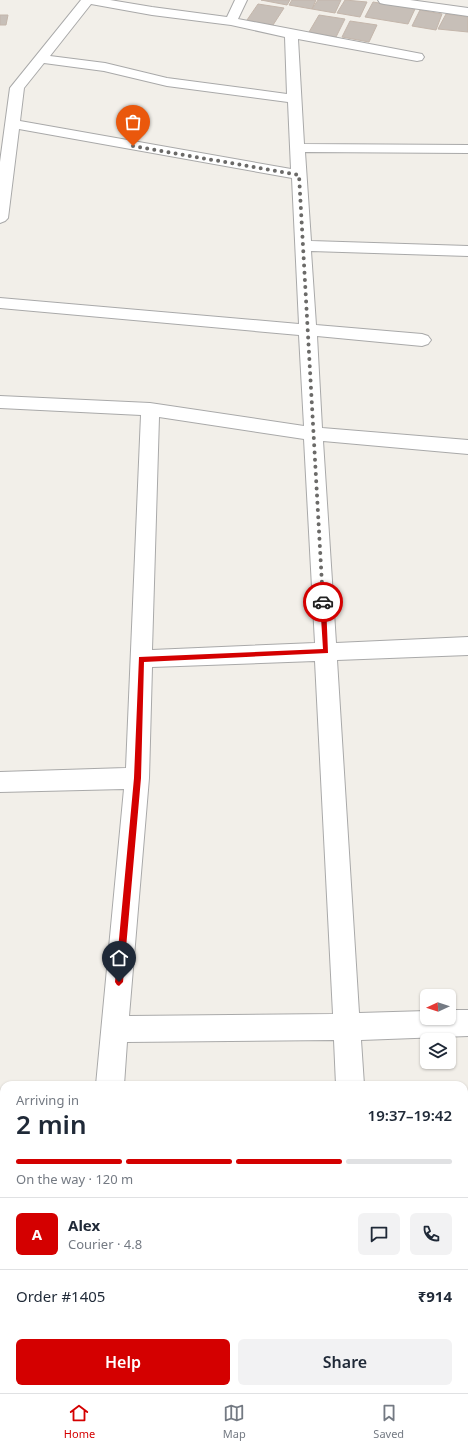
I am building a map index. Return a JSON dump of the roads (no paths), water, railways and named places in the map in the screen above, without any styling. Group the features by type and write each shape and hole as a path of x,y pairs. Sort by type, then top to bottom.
{"street":[{"path":"0,218 17,88 88,0 155,5 291,34 417,57"},
{"path":"231,21 241,0"},
{"path":"384,0 468,12"},
{"path":"291,34 350,1081"},
{"path":"40,59 105,67 167,82 294,99"},
{"path":"12,124 299,175"},
{"path":"297,148 468,149"},
{"path":"303,246 468,251"},
{"path":"0,303 422,340"},
{"path":"0,402 150,409 313,434 468,447"},
{"path":"110,1081 137,778 150,409"},
{"path":"141,659 468,646"},
{"path":"0,782 137,778"},
{"path":"115,1029 347,1027 468,1023"}]}
